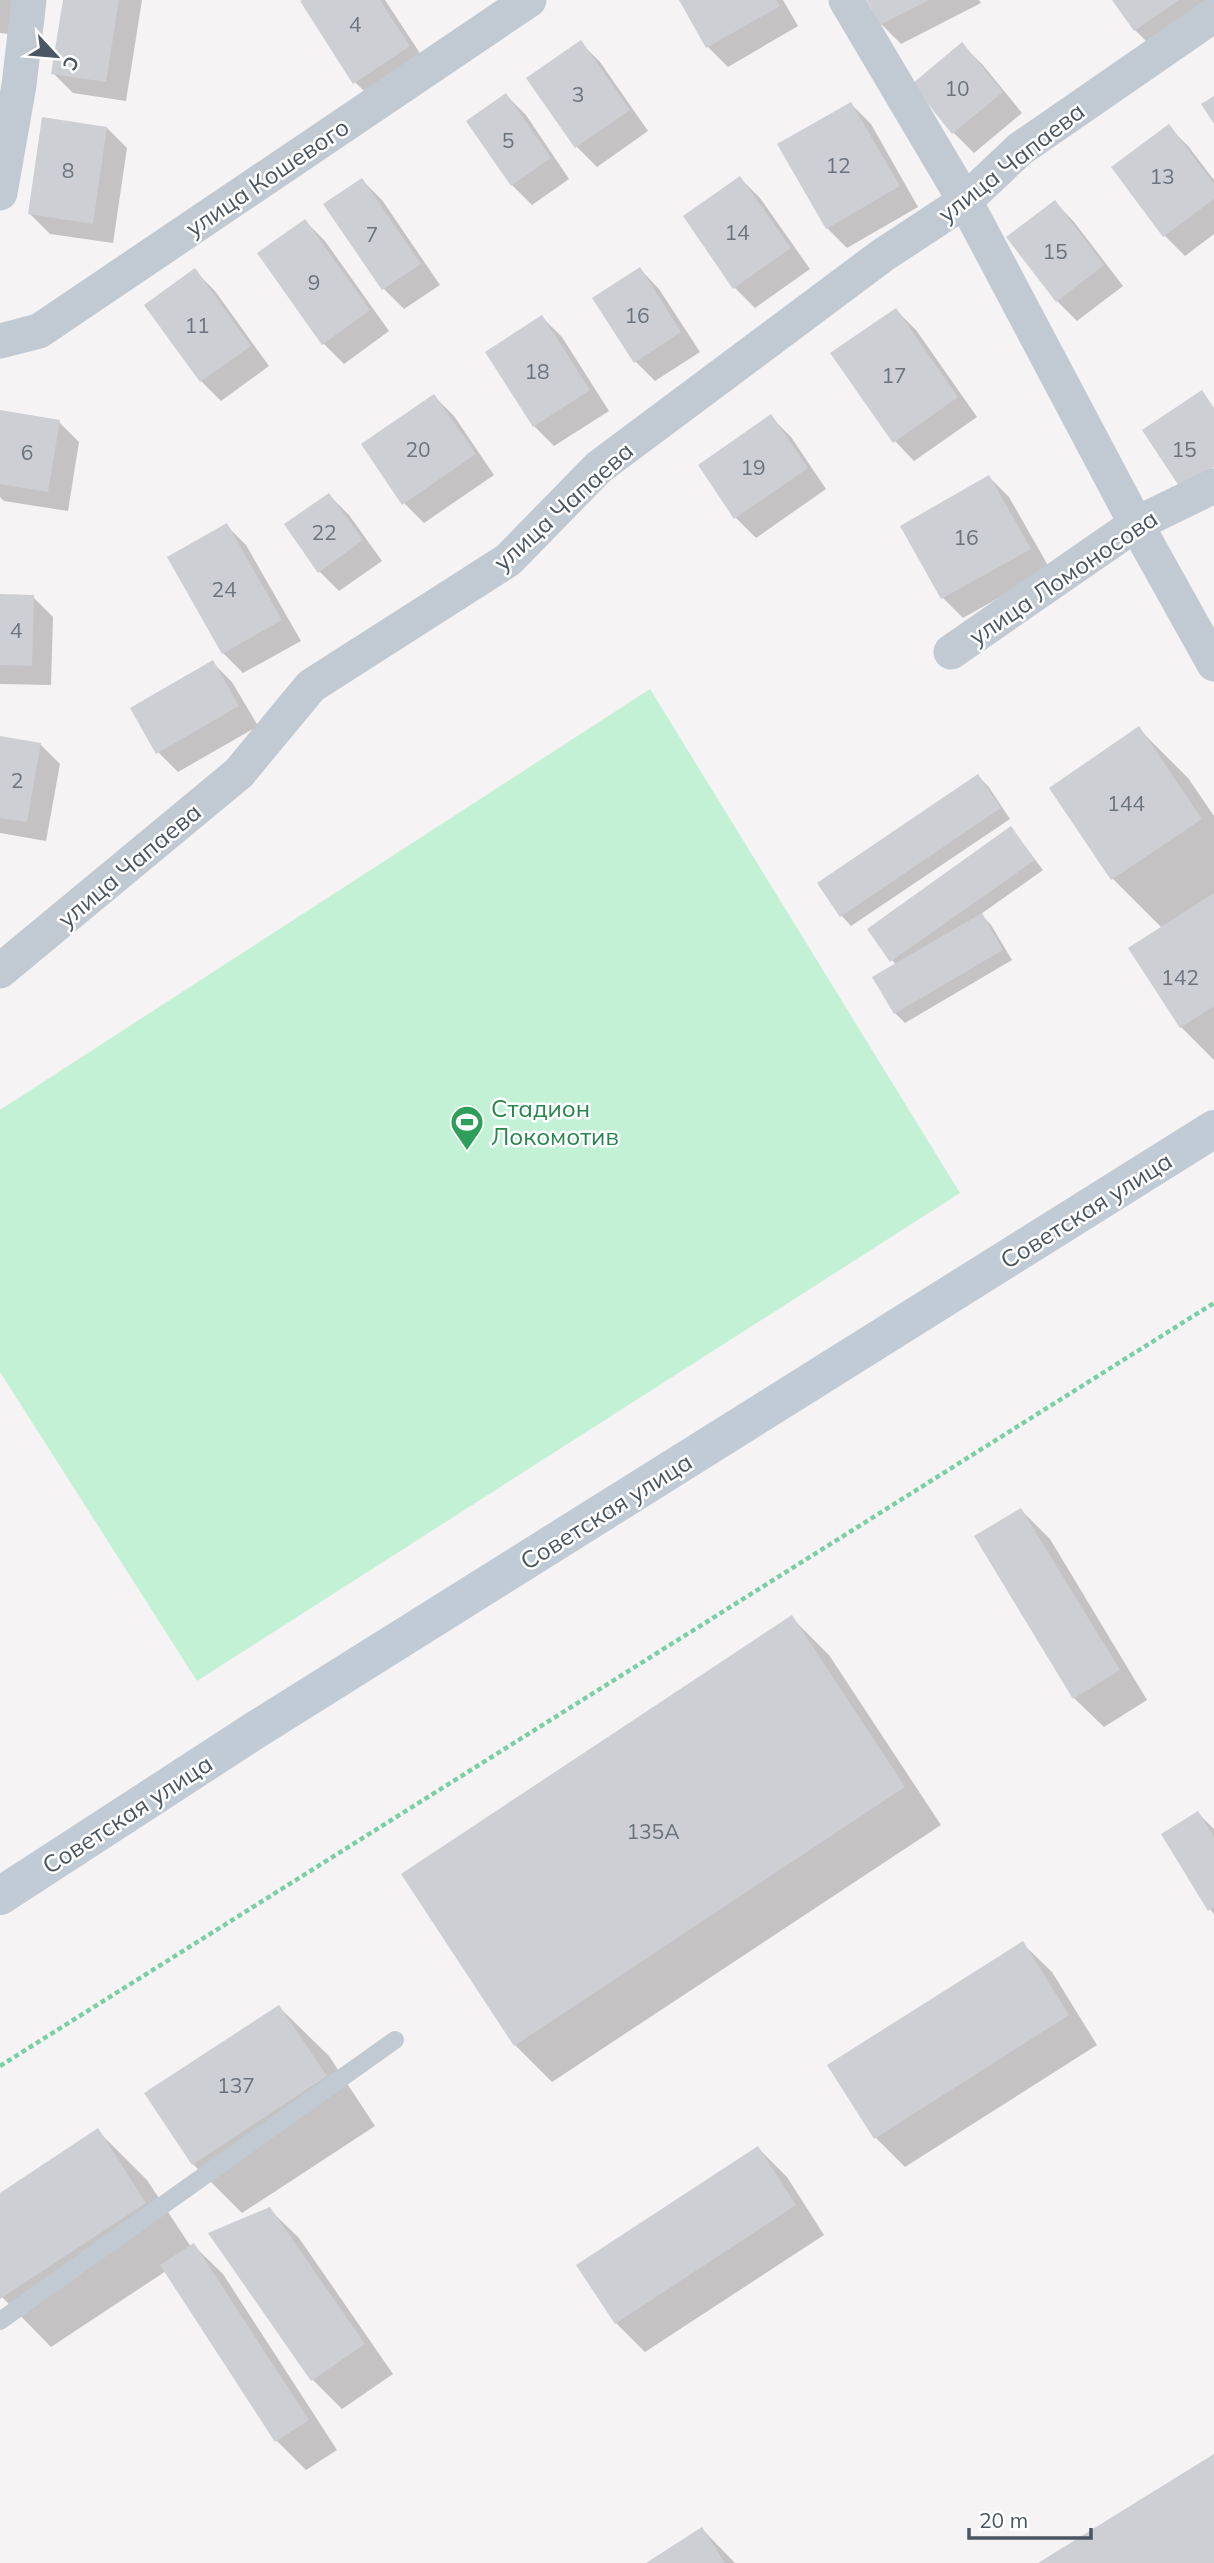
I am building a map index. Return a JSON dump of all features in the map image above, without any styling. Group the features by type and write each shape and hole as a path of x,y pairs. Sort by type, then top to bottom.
{"main road":[{"name":"Советская улица","path":"0,1896 257,1729 1214,1129"}],"street":[{"path":"0,193 19,85 29,0"},
{"name":"улица Кошевого","path":"0,341 39,331 529,0"},
{"path":"846,0 965,201 1136,524 1214,664"},
{"name":"улица Чапаева","path":"0,971 239,773 312,687 508,560 599,467 883,256 965,201 1020,149 1214,15"},
{"name":"улица Ломоносова","path":"951,652 1136,524 1214,486"}],"lane":[{"path":"0,2321 395,2040"}],"path":[{"path":"0,2066 1214,1303"}],"green space":[{"name":"Стадион Локомотив","path":"650,689 960,1193 197,1681 0,1372 0,1110"}],"building":[{"path":"63,0 119,0 106,82 51,74"},
{"path":"380,0 410,46 353,84 300,1"},
{"path":"679,0 776,0 780,6 706,48"},
{"path":"867,0 929,0 880,25"},
{"path":"1112,0 1179,0 1134,31"},
{"path":"581,40 630,110 575,148 526,78"},
{"path":"962,42 1003,92 952,134 912,84"},
{"path":"506,93 551,158 511,186 466,121"},
{"path":"1214,96 1214,124 1201,104"},
{"path":"851,102 900,186 826,229 777,144"},
{"path":"42,117 107,127 93,224 28,214"},
{"path":"1169,124 1214,184 1214,199 1163,237 1111,167"},
{"path":"740,176 791,248 733,289 683,216"},
{"path":"362,178 421,264 382,290 323,204"},
{"path":"1055,200 1104,265 1056,302 1006,237"},
{"path":"305,219 370,310 322,345 257,253"},
{"path":"640,267 681,332 634,363 592,298"},
{"path":"195,268 251,346 200,382 144,305"},
{"path":"896,308 958,397 893,443 830,353"},
{"path":"542,315 590,390 533,427 485,352"},
{"path":"1202,390 1214,408 1214,467 1181,489 1142,430"},
{"path":"434,394 476,454 402,505 361,444"},
{"path":"0,410 60,420 48,492 0,484"},
{"path":"771,414 808,468 734,519 698,465"},
{"path":"989,475 1031,549 941,599 900,526"},
{"path":"329,493 363,540 318,573 284,524"},
{"path":"227,523 282,620 222,654 167,557"},
{"path":"0,594 34,595 32,666 0,665"},
{"path":"213,660 239,706 156,754 130,708"},
{"path":"1139,726 1202,819 1111,880 1049,788"},
{"path":"0,736 41,743 27,822 0,818"},
{"path":"978,774 1001,808 840,917 817,883"},
{"path":"1011,826 1035,860 890,962 867,929"},
{"path":"1214,893 1214,1006 1180,1028 1128,948"},
{"path":"982,913 1003,950 894,1014 872,977"},
{"path":"1021,1508 1120,1670 1073,1699 974,1536"},
{"path":"792,1615 905,1787 514,2046 401,1874"},
{"path":"1198,1811 1214,1837 1214,1907 1208,1911 1161,1834"},
{"path":"1023,1941 1069,2015 874,2139 827,2065"},
{"path":"279,2005 327,2076 192,2165 144,2093"},
{"path":"98,2128 146,2203 0,2299 0,2193"},
{"path":"758,2146 796,2205 615,2324 576,2265"},
{"path":"270,2207 365,2344 311,2381 208,2233"},
{"path":"194,2243 309,2420 275,2442 160,2265"},
{"path":"1214,2454 1214,2563 1038,2563"},
{"path":"702,2527 725,2563 646,2563"}],"place":[{"name":"Стадион Локомотив","path":"467,1152"}]}
